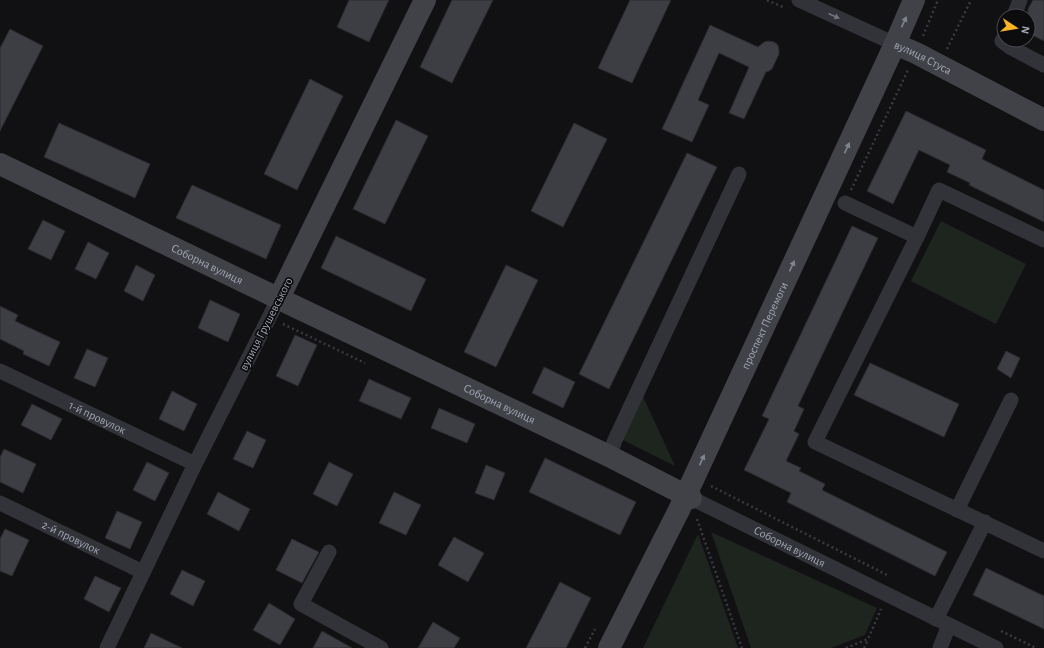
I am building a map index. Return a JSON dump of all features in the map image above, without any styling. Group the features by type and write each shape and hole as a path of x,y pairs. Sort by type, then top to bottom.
{"street":[{"name":"вулиця Грушевського","path":"107,648 195,464 279,298 425,0"},
{"name":"вулиця Стуса","path":"799,0 895,44 916,52 1044,120"},
{"name":"проспект Перемоги","path":"609,648 679,510 691,504 914,0"},
{"path":"1012,48 1044,65"},
{"name":"Соборна вулиця","path":"0,164 609,456 691,504 996,648"},
{"path":"609,456 615,440 739,174"},
{"path":"1044,240 939,190 815,442 1044,551"},
{"path":"845,203 917,237"},
{"name":"1-й провулок","path":"0,371 195,464"},
{"path":"957,510 1011,400"},
{"name":"2-й провулок","path":"0,503 143,572"},
{"path":"940,648 943,622 985,522"},
{"path":"329,552 301,604 381,648"}],"path":[{"path":"946,52 971,0"},
{"path":"691,504 742,648"},
{"path":"864,648 884,604"},
{"path":"846,648 868,640"}],"shaded area":[{"path":"941,221 1026,264 996,324 911,281"},
{"path":"641,392 675,466 619,438"},
{"path":"711,532 877,608 865,635 831,648 751,648"},
{"path":"698,534 738,648 643,648"}],"building":[{"path":"349,0 389,0 369,42 337,27"},
{"path":"452,0 493,0 452,83 420,67"},
{"path":"630,0 671,0 632,83 598,68"},
{"path":"1033,0 1044,0 1044,41 1036,37 1036,8 1029,8"},
{"path":"710,25 758,47 764,42 774,42 778,45 779,54 772,69 766,72 744,119 729,113 749,67 719,53 698,100 709,105 692,142 662,129"},
{"path":"10,29 43,46 0,131 0,48"},
{"path":"310,79 343,96 297,190 264,174"},
{"path":"906,111 986,150 982,159 1044,190 1044,222 969,185 970,183 947,172 950,165 919,150 893,204 867,191"},
{"path":"396,120 428,136 385,224 353,209"},
{"path":"59,123 150,164 135,198 44,157"},
{"path":"574,123 607,139 563,227 531,211"},
{"path":"687,153 717,167 609,389 579,374"},
{"path":"192,185 281,225 266,259 176,218"},
{"path":"43,220 65,231 51,260 28,249"},
{"path":"852,226 878,238 798,406 804,409 794,431 799,434 786,461 801,468 799,471 825,484 822,490 947,552 935,576 787,502 791,493 744,470 769,419 762,416"},
{"path":"336,236 426,279 411,311 321,268"},
{"path":"88,242 109,253 96,279 75,269"},
{"path":"136,265 155,275 143,301 124,291"},
{"path":"506,265 538,280 496,367 464,352"},
{"path":"210,300 240,314 228,342 198,328"},
{"path":"0,306 18,315 15,321 60,342 49,366 23,354 24,351 0,339"},
{"path":"295,335 317,345 298,386 276,376"},
{"path":"87,349 108,358 95,387 74,378"},
{"path":"1006,351 1020,358 1011,378 997,369"},
{"path":"870,363 959,404 944,437 854,395"},
{"path":"544,367 575,382 563,408 532,393"},
{"path":"369,379 411,398 401,419 359,401"},
{"path":"172,391 197,404 184,431 159,419"},
{"path":"32,404 62,419 51,440 21,425"},
{"path":"439,408 475,424 467,443 431,428"},
{"path":"247,431 266,440 253,468 233,459"},
{"path":"4,449 36,464 23,493 0,482 0,457"},
{"path":"545,458 636,502 620,535 529,492"},
{"path":"147,462 169,473 155,501 133,490"},
{"path":"329,462 353,474 337,506 313,494"},
{"path":"486,465 505,473 494,500 475,493"},
{"path":"218,492 250,509 239,531 207,514"},
{"path":"394,492 421,505 406,535 379,523"},
{"path":"117,511 142,522 130,549 105,538"},
{"path":"5,529 29,540 12,576 0,571 0,539"},
{"path":"454,537 484,553 468,582 438,565"},
{"path":"292,539 319,552 302,583 276,570"},
{"path":"986,568 1044,596 1044,629 973,595"},
{"path":"182,570 205,581 193,606 170,594"},
{"path":"95,576 121,588 109,612 84,599"},
{"path":"560,582 591,598 566,648 526,648"},
{"path":"269,603 295,619 280,645 253,630"},
{"path":"433,622 460,638 454,648 418,648"},
{"path":"322,631 352,648 313,648"},
{"path":"151,633 182,648 144,648"}]}
